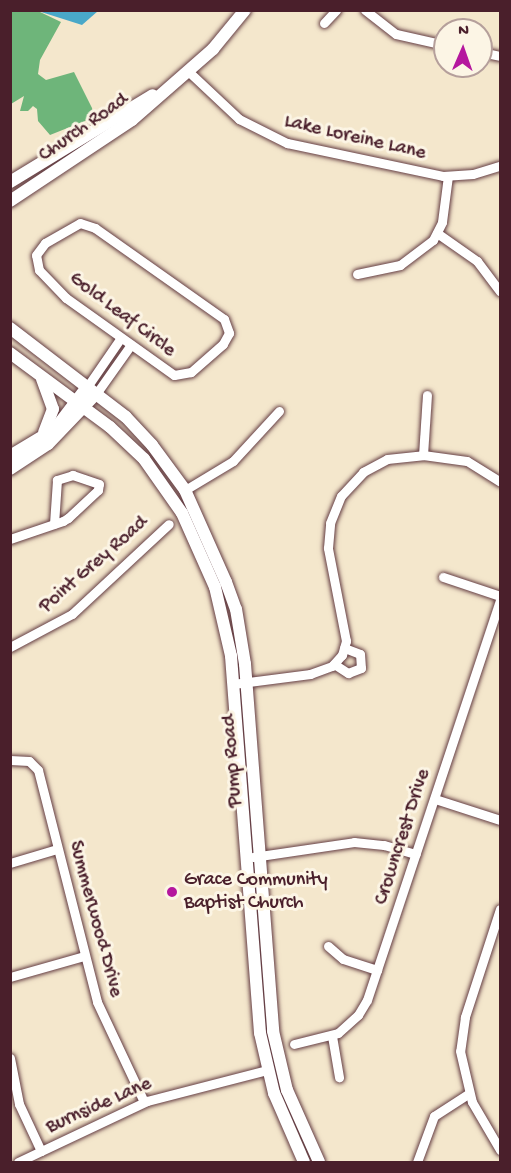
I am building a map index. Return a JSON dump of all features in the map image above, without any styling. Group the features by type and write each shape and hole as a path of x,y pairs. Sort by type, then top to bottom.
{"main road":[{"name":"Church Road","path":"10,201 132,120 189,72 245,10"},
{"name":"Church Road","path":"10,182 108,120 175,82"},
{"name":"Pump Road","path":"10,328 138,429 185,490 236,609 246,682 275,1045 290,1099 319,1162"},
{"name":"Pump Road","path":"10,353 80,406 144,459 182,513 208,569 224,618 233,684 259,1020 267,1070 282,1117 304,1162"},
{"path":"40,438 50,422 53,409 42,378"},
{"path":"10,469 48,444 91,391"},
{"path":"10,456 55,429 80,406"}],"street":[{"path":"324,22 336,10"},
{"path":"365,10 396,34 433,42"},
{"name":"Lake Loreine Lane","path":"189,72 238,119 266,135 448,176 473,174 501,166"},
{"path":"357,274 410,260 437,233 446,204 448,176"},
{"name":"Gold Leaf Circle","path":"80,223 95,228 224,319 229,329 223,344 191,372 181,376 169,373 120,339 66,298 36,266 41,247 80,223"},
{"path":"437,233 477,261 501,291"},
{"path":"91,391 120,339"},
{"path":"91,391 130,346"},
{"path":"423,455 428,396"},
{"path":"185,490 233,461 279,411"},
{"path":"233,684 294,677 334,664 345,648 328,548 333,511 345,489 372,466 398,456 423,455 467,461 481,466 501,482"},
{"path":"10,538 54,524 68,518 98,490 99,484 73,475 57,480 54,524"},
{"name":"Point Grey Road","path":"10,647 72,614 169,524"},
{"path":"443,577 501,598"},
{"name":"Crowncrest Drive","path":"294,1044 332,1036 362,1010 501,598"},
{"path":"334,664 348,673 361,668 360,654 345,648"},
{"name":"Summerwood Drive","path":"10,760 29,761 38,770 84,956 100,1008 144,1102"},
{"path":"435,799 501,820"},
{"path":"246,858 354,842 384,844 416,854"},
{"path":"10,862 57,849"},
{"path":"501,909 461,1034 461,1066 468,1094 501,1150"},
{"path":"328,946 343,959 377,970"},
{"path":"10,977 84,956"},
{"path":"332,1036 339,1077"},
{"path":"10,1058 19,1104 41,1152"},
{"name":"Burnside Lane","path":"18,1162 144,1102 267,1070"},
{"path":"417,1162 434,1116 468,1094"}],"green space":[{"path":"11,10 38,11 61,22 40,60 38,74 46,80 74,72 92,108 93,113 85,121 50,135 38,121 37,109 33,106 28,111 20,111 24,96 11,104"}],"water":[{"path":"98,10 82,25 38,11"}],"place":[{"name":"Grace Community Baptist Church","path":"172,892"}]}
